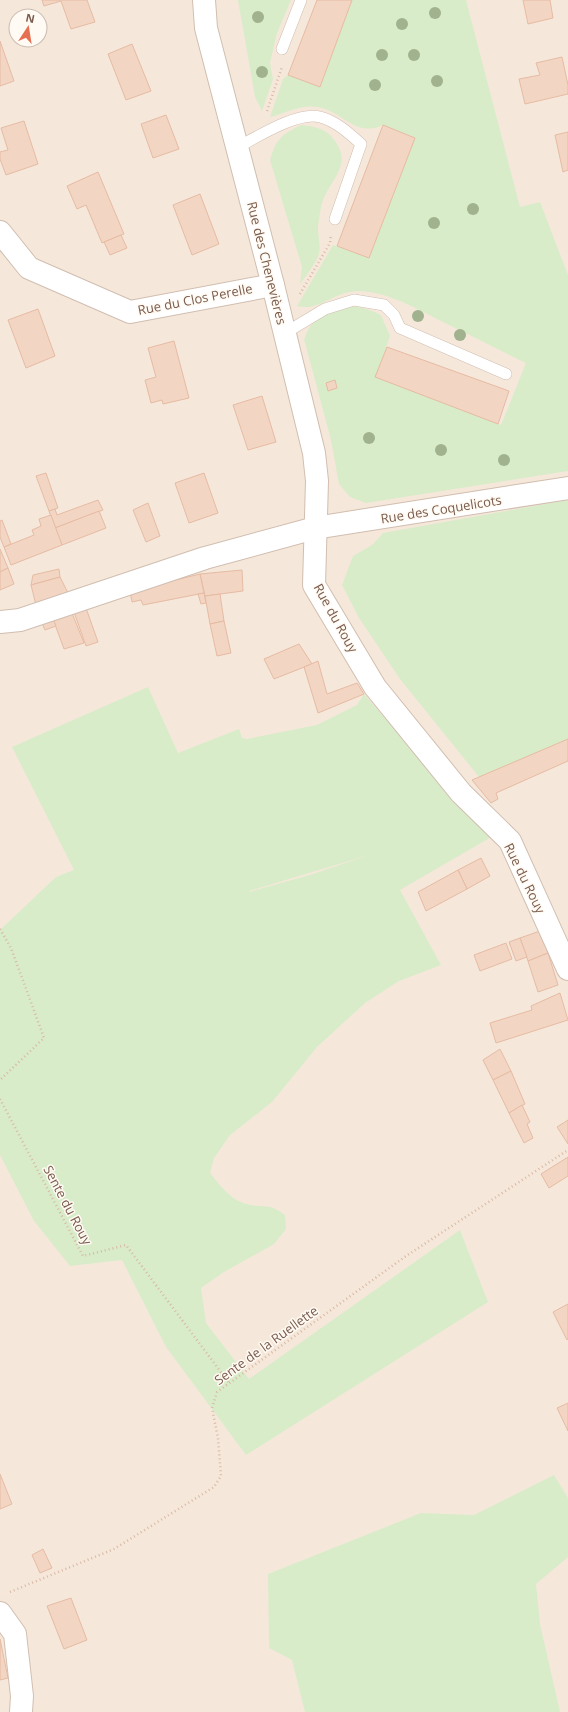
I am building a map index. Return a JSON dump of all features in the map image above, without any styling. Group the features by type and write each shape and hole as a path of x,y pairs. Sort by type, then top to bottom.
{"street":[{"name":"Rue des Chenevières","path":"204,0 206,28 273,284 314,453 317,481 315,528"},
{"name":"Rue du Clos Perelle","path":"0,232 29,268 130,312 273,284"},
{"name":"Rue des Coquelicots","path":"315,528 568,488"},
{"path":"0,622 20,620 205,558 315,528"},
{"name":"Rue du Rouy","path":"315,528 314,585 376,687 461,793 510,841 568,969"},
{"path":"0,1613 15,1634 22,1696 21,1712"}],"lane":[{"path":"282,49 301,0"},
{"path":"238,147 297,118 320,116 344,129 361,144 335,219"},
{"path":"285,333 325,308 354,300 384,305 394,315 400,328 506,374"}],"path":[{"path":"265,116 280,78"},
{"path":"303,289 330,243"},
{"path":"0,929 11,948 44,1038 0,1080"},
{"name":"Sente du Rouy","path":"0,1099 83,1256 126,1245 229,1383"},
{"name":"Sente de la Ruellette","path":"7,1593 114,1548 214,1487 221,1476 218,1438 212,1408 217,1392 406,1256 568,1150"}],"shaded area":[{"path":"0,0 568,0 568,1712 0,1712"}],"green space":[{"path":"238,0 291,0 277,33 270,63 273,79 262,111 255,97"},
{"path":"352,0 466,0 520,207 540,202 568,275 568,471 366,503 350,497 339,484 331,440 304,339 309,328 317,320 334,311 351,307 363,308 381,315 390,336 376,377 501,425 526,363 414,307 393,298 371,292 351,292 321,304 306,307 297,306 333,245 369,258 415,138 383,125 373,128 357,126 327,110 318,107 311,106 299,108 270,117 283,79 288,75 320,87"},
{"path":"301,125 316,128 328,133 340,150 342,159 341,166 328,189 321,207 318,226 320,250 318,256 300,284 302,267 270,160 280,138"},
{"path":"568,500 568,739 479,777 400,679 359,618 342,585 353,556 372,545 383,533"},
{"path":"148,687 178,753 239,729 242,738 247,739 317,725 357,705 364,694 410,747 493,836 400,890 441,965 399,981 365,1003 317,1047 272,1102 230,1135 214,1158 210,1173 226,1192 241,1202 270,1207 279,1211 285,1215 286,1229 274,1244 224,1272 201,1288 206,1323 249,1379 460,1230 488,1302 246,1455 166,1347 122,1260 70,1266 34,1221 0,1155 0,930 56,877 74,870 12,747","holes":["369,855 313,874 249,892"]},
{"path":"554,1475 568,1498 568,1557 536,1584 540,1624 560,1712 305,1712 292,1660 269,1648 268,1574 421,1513 474,1515"}],"building":[{"path":"42,0 87,0 95,22 71,29 61,1 44,6"},
{"path":"317,0 352,0 320,87 288,75"},
{"path":"523,0 550,0 553,18 528,24"},
{"path":"0,41 14,81 0,86"},
{"path":"132,44 151,91 126,100 108,54"},
{"path":"562,57 568,85 568,94 525,104 519,79 540,75 536,63"},
{"path":"166,115 179,149 153,158 141,124"},
{"path":"24,121 38,164 6,175 0,159 0,152 8,150 1,128"},
{"path":"383,125 415,138 369,258 337,246"},
{"path":"568,132 568,170 563,172 555,135"},
{"path":"98,172 124,234 102,243 86,205 77,209 67,186"},
{"path":"200,194 219,244 192,255 173,205"},
{"path":"121,235 127,248 110,255 104,242"},
{"path":"38,309 55,356 26,368 8,320"},
{"path":"174,341 189,398 163,404 162,400 151,403 145,380 156,377 148,348"},
{"path":"387,347 509,391 498,424 375,377"},
{"path":"335,380 337,388 328,391 326,383"},
{"path":"262,396 276,442 248,450 233,405"},
{"path":"46,473 58,508 49,511 36,476"},
{"path":"204,473 218,513 189,523 175,483"},
{"path":"98,500 103,510 55,528 49,511 55,509 57,515"},
{"path":"148,503 160,536 146,542 133,510"},
{"path":"99,511 106,528 62,545 55,528"},
{"path":"51,515 62,545 11,565 4,547 34,535 32,530 41,526 39,519"},
{"path":"2,520 11,544 4,547 0,537 0,521"},
{"path":"0,549 8,568 0,572"},
{"path":"8,568 14,584 0,590 0,572"},
{"path":"59,569 60,577 31,585 33,575"},
{"path":"242,570 243,591 205,596 200,574"},
{"path":"200,574 204,593 143,605 141,600 132,602 130,591"},
{"path":"60,577 69,595 36,605 31,585"},
{"path":"204,593 206,603 201,604 198,594"},
{"path":"220,594 224,621 210,624 205,596"},
{"path":"86,608 98,642 86,646 74,612"},
{"path":"72,613 84,643 64,649 53,619"},
{"path":"53,619 56,626 45,630 42,623"},
{"path":"224,621 231,653 217,656 210,624"},
{"path":"299,644 312,664 274,679 264,659"},
{"path":"318,661 327,694 357,683 364,694 318,713 304,667"},
{"path":"568,739 568,761 496,793 498,799 491,803 472,780"},
{"path":"481,858 490,876 467,889 458,870"},
{"path":"458,870 467,889 426,911 418,892"},
{"path":"540,931 548,953 528,961 520,938"},
{"path":"520,938 527,957 516,961 509,942"},
{"path":"506,943 512,959 480,971 474,955"},
{"path":"548,953 558,985 538,992 528,961"},
{"path":"560,993 568,1020 496,1043 490,1023 532,1010 531,1006"},
{"path":"500,1049 511,1071 493,1080 483,1060"},
{"path":"511,1071 525,1104 509,1113 493,1080"},
{"path":"522,1105 530,1122 527,1124 533,1138 524,1143 509,1113"},
{"path":"568,1120 568,1144 557,1127"},
{"path":"568,1157 568,1176 549,1188 541,1174"},
{"path":"568,1304 568,1339 567,1340 553,1312"},
{"path":"568,1403 568,1431 557,1408"},
{"path":"0,1474 12,1504 0,1509"},
{"path":"43,1549 52,1568 40,1573 32,1555"},
{"path":"71,1598 87,1640 64,1649 47,1606"},
{"path":"0,1639 8,1678 0,1680"}]}
